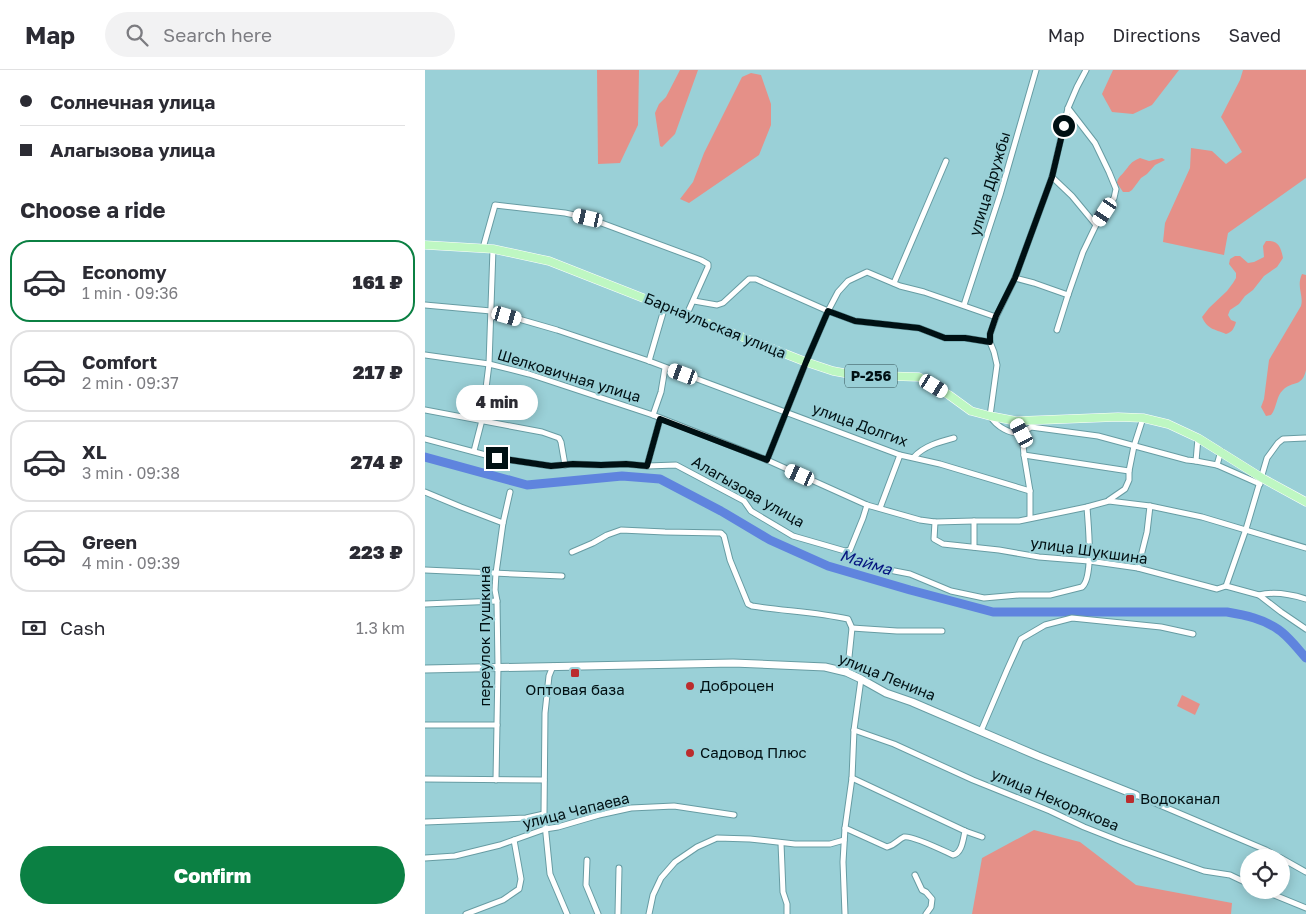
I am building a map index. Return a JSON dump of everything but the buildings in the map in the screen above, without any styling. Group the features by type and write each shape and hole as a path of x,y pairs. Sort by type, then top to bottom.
{"main road":[{"name":"Барнаульская улица","path":"425,245 493,249 549,261 833,371 855,375 919,377 971,411 990,416 1016,421 1118,417 1143,418 1167,424 1198,438 1261,481 1306,502"}],"street":[{"name":"улица Дружбы","path":"964,305 1000,195 1036,70"},
{"path":"1086,70 1068,108 1052,177 1015,278 996,316 990,334 990,342 997,365 990,416 995,423 1008,432 1022,433 1031,428 1039,428 1098,436 1187,460 1217,465 1261,481"},
{"path":"1057,330 1083,252 1096,225 1114,198 1116,189 1095,143 1068,108"},
{"path":"894,283 946,161"},
{"path":"1052,177 1072,196 1096,225"},
{"path":"483,248 495,205 565,213 588,218 708,264 687,314"},
{"path":"474,451 482,420 489,364 493,249"},
{"path":"767,460 828,311 848,281 867,272 900,286 996,316"},
{"path":"1015,278 1034,282 1068,295"},
{"path":"694,301 717,305 723,303 749,279 756,279 855,321 919,328 945,338 965,338 990,342"},
{"name":"улица Долгих","path":"425,305 491,311 557,330 649,361 900,455 958,469 1030,491"},
{"path":"649,361 665,306"},
{"name":"Шелковичная улица","path":"425,355 489,364 529,374 653,415 767,460 867,504 920,520 935,522 974,520 1019,521 1087,507 1109,500 1202,517 1306,548"},
{"path":"653,415 661,392 665,368"},
{"path":"425,410 541,432 559,438 565,465"},
{"path":"1109,500 1125,489 1129,480 1129,471 1143,418"},
{"path":"647,466 660,419"},
{"path":"1016,421 1022,433 1030,491 1030,518"},
{"path":"913,457 918,452 934,444 953,438"},
{"path":"1196,460 1198,438"},
{"path":"1226,586 1246,529 1267,458 1283,439 1305,438"},
{"name":"Алагызова улица","path":"425,440 497,458 551,466 676,465 744,501 751,511 793,536 845,551 850,550 867,504"},
{"path":"1217,465 1221,452"},
{"path":"880,508 900,455"},
{"path":"1024,455 1129,471"},
{"path":"425,492 461,508 503,523"},
{"name":"переулок Пушкина","path":"496,780 498,667 497,601 495,590 503,523 511,492"},
{"path":"1138,568 1147,532 1150,506"},
{"path":"879,568 910,574 951,591 984,598 1050,595 1082,587 1085,584 1089,561 1087,507"},
{"path":"974,520 974,547"},
{"name":"улица Шукшина","path":"935,522 934,540 943,544 1138,568 1217,589 1226,586 1259,595 1306,628"},
{"path":"572,552 621,530 721,533 724,536 730,560 748,604 848,619 852,628 846,672"},
{"path":"425,570 562,576"},
{"path":"1259,595 1270,592 1306,599"},
{"path":"425,604 497,601"},
{"path":"981,731 1021,638 1045,625 1072,618 1161,627 1193,634"},
{"path":"852,628 942,631"},
{"name":"улица Ленина","path":"425,669 733,663 825,667 846,672 886,693 912,702 1264,849"},
{"path":"553,666 549,676 545,713 544,814 550,874 567,914"},
{"path":"845,914 844,840 852,778 854,730 861,679"},
{"path":"425,725 497,725"},
{"name":"улица Некорякова","path":"854,730 894,744 973,780 1122,842 1204,871 1230,875 1240,880"},
{"path":"852,778 965,832 982,837"},
{"path":"425,779 544,780"},
{"name":"улица Чапаева","path":"425,858 455,856 514,840 545,829 631,808 674,806 734,815"},
{"path":"425,822 526,818 544,814"},
{"path":"845,828 887,846 894,846 907,837 922,841 953,855 960,851 965,832"},
{"path":"649,914 653,895 661,878 675,862 697,847 717,838 750,839 795,844 830,844 844,840"},
{"path":"466,914 503,900 519,889 521,879 514,840"},
{"path":"781,842 783,892 787,904 787,914"},
{"path":"587,860 586,885 598,914"},
{"name":"улица Ленина","path":"1290,863 1306,872"},
{"path":"619,868 619,914"},
{"path":"915,875 922,890 927,892 932,899 931,907 926,914"},
{"path":"1284,899 1306,908"}],"shaded area":[{"path":"597,70 639,70 638,125 620,163 598,164"},
{"path":"680,70 698,70 675,134 662,147 660,146 655,113"},
{"path":"1113,70 1179,70 1152,105 1133,114 1112,112 1102,94"},
{"path":"1243,70 1306,70 1306,178 1228,233 1224,255 1163,242 1165,223 1190,168 1191,148 1212,151 1226,164 1242,152 1221,117 1240,80"},
{"path":"751,73 761,75 771,104 771,125 759,155 689,203 680,199 693,182 704,153 742,77"},
{"path":"1140,158 1149,161 1162,158 1165,160 1155,165 1141,178 1132,190 1123,192 1117,183 1118,179 1134,161"},
{"path":"1266,241 1277,243 1283,258 1277,267 1264,276 1239,304 1230,310 1228,315 1231,320 1236,322 1231,331 1226,334 1211,328 1202,317 1227,291 1236,278 1236,273 1229,264 1230,259 1240,256 1248,263 1264,257 1263,246"},
{"path":"1302,274 1306,275 1306,370 1300,382 1287,387 1281,393 1273,412 1271,415 1266,416 1261,407 1264,399 1269,360 1301,306 1300,279"},
{"path":"1182,695 1200,704 1195,715 1177,706"},
{"path":"1034,830 1080,842 1136,885 1232,903 1231,914 972,914 982,858"}],"waterway":[{"name":"Майма","path":"425,457 527,485 622,476 660,479 721,511 770,540 828,566 910,590 993,612 1227,612 1254,618 1273,626 1286,636 1306,658"}],"place":[{"name":"Оптовая база","path":"575,673"},
{"name":"Доброцен","path":"690,686"},
{"name":"Садовод Плюс","path":"690,753"},
{"name":"Водоканал","path":"1130,799"}],"route":[{"path":"497,458 551,466 626,464 647,466 660,419 767,460 828,311 855,321 919,328 945,338 965,338 990,342 990,334 996,316 1015,278 1052,177 1064,126"}]}
